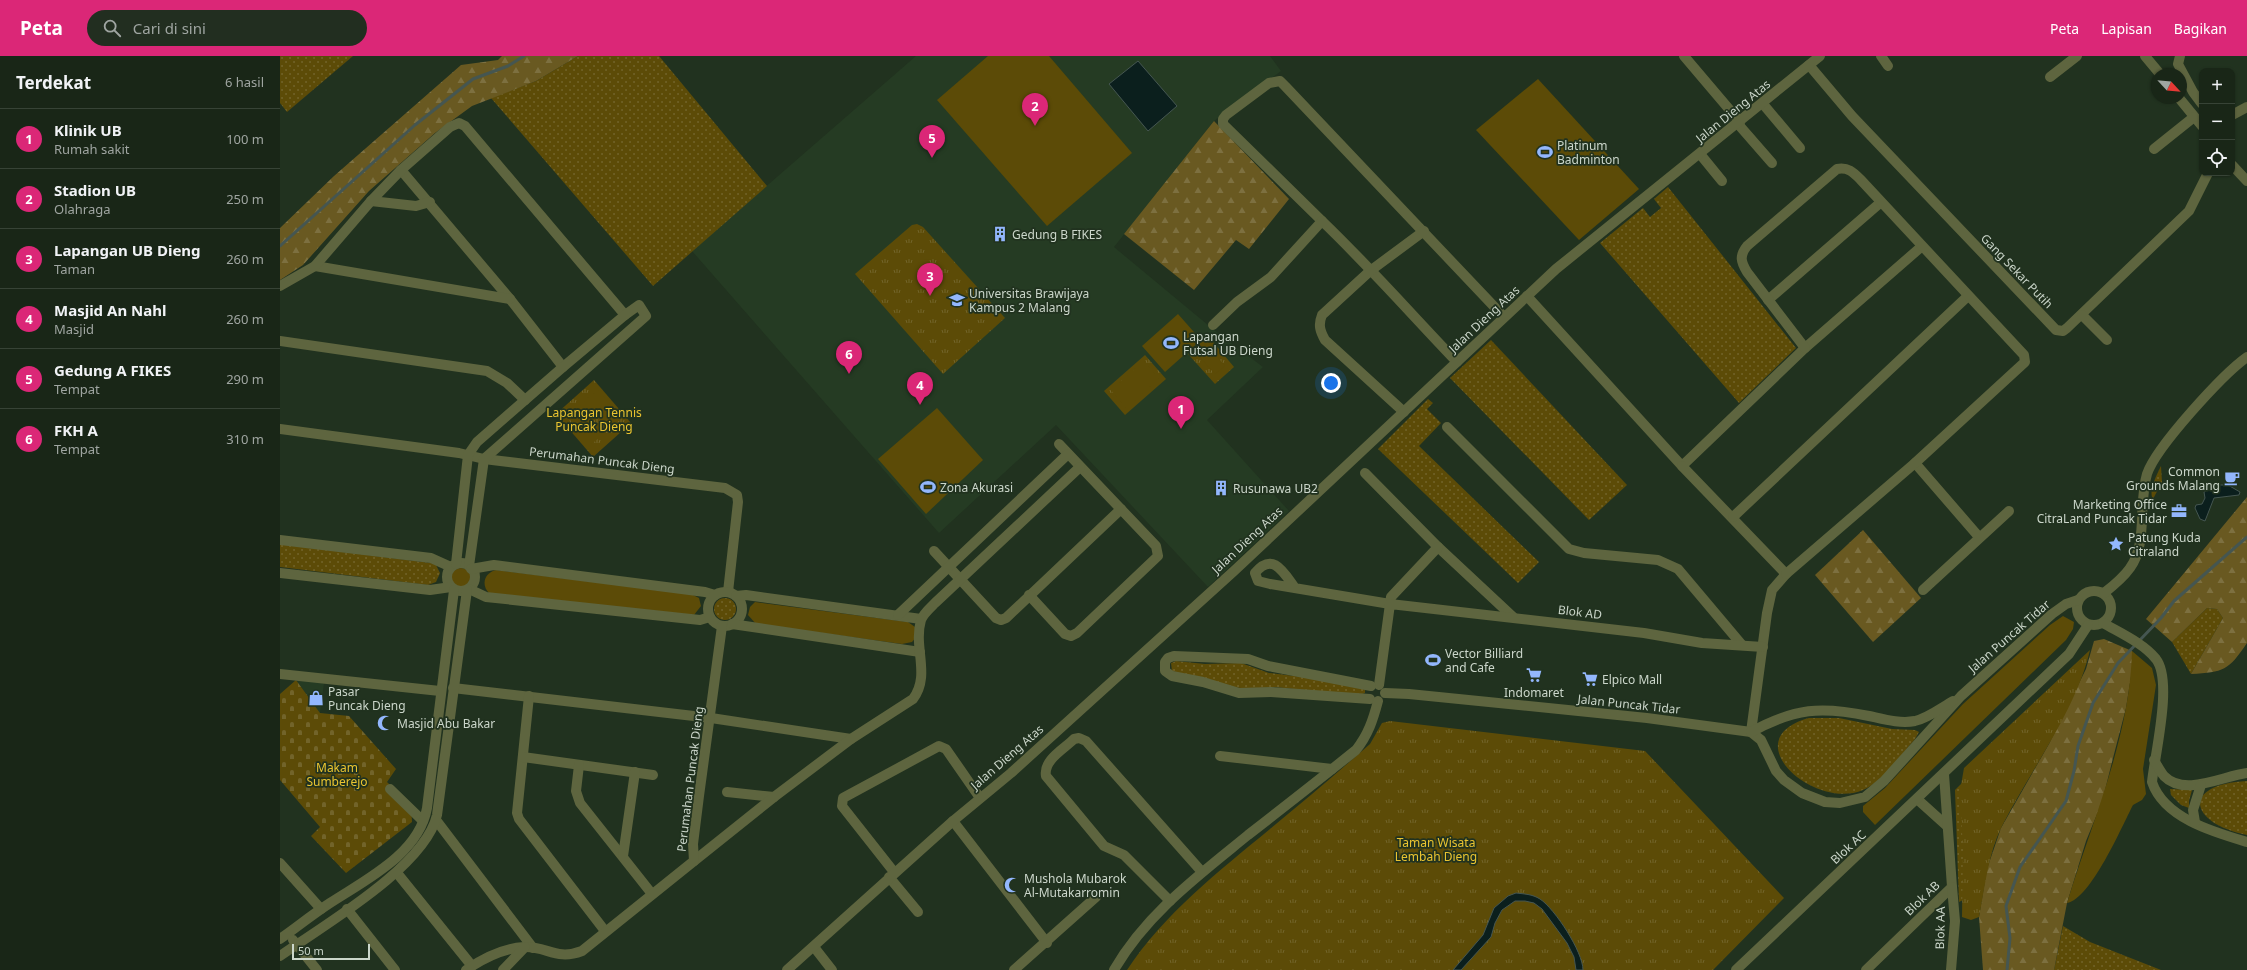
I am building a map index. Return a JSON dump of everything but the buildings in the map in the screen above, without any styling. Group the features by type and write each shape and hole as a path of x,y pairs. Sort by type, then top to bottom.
{"street":[{"path":"1684,56 1772,163"},
{"name":"Jalan Dieng Atas","path":"787,970 953,821 1011,773 1234,571 1556,269 1646,195 1763,104 1820,56"},
{"path":"1881,56 1888,66"},
{"path":"2050,77 2077,56"},
{"path":"2145,56 2155,68"},
{"path":"2180,56 2178,64 2199,100"},
{"name":"Gang Sekar Putih","path":"1809,65 1852,116 2054,328 2063,331 2082,315 2189,211 2206,176"},
{"path":"1457,362 1370,271 1357,255 1223,124 1223,119 1226,115 1269,83 1280,81 1504,317"},
{"path":"1763,104 1800,148"},
{"path":"2184,104 2199,123"},
{"path":"2235,113 2247,107"},
{"path":"2154,149 2194,117"},
{"path":"280,286 315,266 371,201 401,170 453,124 460,124 465,126 625,314"},
{"path":"1700,154 1722,181"},
{"path":"2235,168 2247,181"},
{"path":"1751,732 1772,590 1786,574 1915,463 2025,362 2024,355 1850,170 1837,169 1747,246 1740,260 1768,300 1805,348"},
{"path":"401,170 430,202 510,298 563,367"},
{"path":"371,201 416,206 430,202"},
{"path":"1768,300 1880,203"},
{"path":"1213,325 1237,302 1271,277 1322,221"},
{"path":"1404,412 1325,340 1319,328 1322,315 1370,271 1424,231"},
{"path":"1682,466 1805,348 1921,247"},
{"path":"315,266 510,298"},
{"path":"1527,296 1682,466 1733,517 1786,574"},
{"path":"1733,517 1968,296"},
{"path":"280,956 296,944 397,873 423,845 433,830 438,809 468,589 474,579 470,567 484,458 646,316 639,306 625,314 525,400 477,442 468,455 454,566 447,577 453,588 427,808 424,821 408,844 393,860 332,901 284,936 296,944 317,970"},
{"path":"2082,315 2107,340"},
{"path":"280,341 487,371 507,383 525,400"},
{"path":"2104,593 2130,568 2137,556 2140,544 2143,490 2152,462 2160,449 2217,386 2247,357"},
{"path":"1447,427 1569,549 1584,553 1658,560 1669,564 1678,569 1742,645"},
{"name":"Perumahan Puncak Dieng","path":"280,429 484,458 725,488 737,495 738,502 732,594"},
{"path":"1029,595 1065,634 1071,636 1077,633 1155,561 1158,556 1156,546 1059,444"},
{"path":"898,616 1068,454"},
{"path":"1915,463 1979,537"},
{"path":"694,861 774,797 851,739 913,699 919,691 923,674 920,652 921,619 934,603 1080,467"},
{"path":"1364,473 1438,547 1513,617"},
{"path":"934,551 996,618 1001,620 1006,618 1121,509"},
{"path":"1923,590 2009,511"},
{"path":"280,540 431,558 454,566 470,567 494,565 705,592 715,595 746,595 921,619"},
{"path":"1114,970 1124,953 1170,901 1202,872 1356,750 1365,739 1377,693 1391,597 1438,547"},
{"path":"280,573 430,590 453,588 468,589 486,597 700,620 710,617 727,625 920,652"},
{"name":"Blok AD","path":"1295,588 1390,604 1644,633 1702,643 1763,647"},
{"path":"2103,623 2111,611 2110,601 2104,593 2089,591 2078,600 2078,615 2088,625 2103,623 2131,640 2155,658 2161,667 2164,677 2164,695 2152,782 2156,795 2166,805 2195,822 2216,832 2247,842"},
{"path":"727,625 737,621 742,611 742,606 732,594"},
{"path":"710,617 708,608 715,595"},
{"name":"Jalan Puncak Tidar","path":"1377,693 1409,694 1631,717 1751,732 1761,740 1776,771 1784,780 1812,798 1840,803 1854,801 1874,791 1961,696 2052,614 2066,604 2078,600"},
{"name":"Perumahan Puncak Dieng","path":"529,948 556,955 572,955 582,951 694,861 693,844 699,796 727,625"},
{"name":"Blok AC","path":"1736,970 1917,800 1975,742 2069,654 2088,625"},
{"path":"1174,656 1215,659 1237,658 1377,693 1271,692 1245,694 1232,692 1203,682 1172,676 1165,671 1165,662 1168,658 1174,656"},
{"path":"280,674 440,692"},
{"path":"454,688 711,718 851,739"},
{"path":"529,696 517,808 519,818 605,931"},
{"name":"Jalan Puncak Tidar","path":"1751,732 1773,720 1794,713 1817,710 1832,709 1896,721 1914,721 1932,713 1961,696"},
{"path":"1914,721 1926,735"},
{"path":"1170,901 1124,855 1104,846 1046,776 1045,770 1049,762 1074,739 1078,738 1086,741 1202,872"},
{"path":"918,912 842,806 843,798 939,746 946,749 980,798"},
{"path":"1220,756 1332,769"},
{"path":"523,757 653,775"},
{"path":"2154,760 2164,776 2171,781 2180,784 2201,785 2223,777 2247,773"},
{"path":"579,765 576,791 580,803 652,894"},
{"path":"623,856 635,772"},
{"name":"Blok AB","path":"1866,970 1952,887 1944,774"},
{"path":"2195,822 2194,810 2201,785"},
{"path":"390,789 424,821"},
{"path":"727,792 774,797"},
{"path":"1917,800 1947,826"},
{"path":"427,808 438,809"},
{"path":"436,820 529,948"},
{"path":"953,821 1047,942"},
{"path":"280,863 321,909"},
{"path":"397,873 469,968 499,953 529,948"},
{"name":"Blok AA","path":"1951,970 1955,921 1952,887"},
{"path":"346,893 347,909"},
{"path":"1014,970 1096,897"},
{"path":"332,901 347,909 395,970"},
{"path":"814,947 832,970"},
{"path":"503,970 529,948"}],"shaded area":[{"name":"Universitas Brawijaya Kampus 2 Malang","path":"916,56 1270,56 1281,71 1214,121 1114,247 1214,330 1263,367 1207,420 1289,511 1208,587 1056,425 939,533 692,251"},
{"name":"Pasar Puncak Dieng","path":"296,680 324,683 320,713"}],"green space":[{"path":"280,56 353,56 287,112 280,103"},
{"path":"502,56 578,56 536,81 472,106 435,133 369,191 303,265 280,280 280,228 334,176 461,65 498,60"},
{"path":"578,56 659,56 767,186 653,286 491,98 536,81"},
{"path":"988,56 1049,56 1132,153 1047,226 937,100"},
{"path":"1538,79 1639,189 1579,240 1476,130"},
{"path":"1214,121 1289,199 1249,249 1236,240 1194,290 1124,234"},
{"path":"1668,187 1796,348 1739,403 1600,243 1643,208 1650,217 1661,208 1654,199"},
{"path":"917,224 923,227 1005,318 943,374 855,274 912,225"},
{"name":"Lapangan Futsal UB Dieng","path":"1178,314 1201,340 1165,372 1142,346"},
{"path":"1208,336 1234,367 1215,384 1188,354"},
{"path":"1491,340 1627,485 1589,520 1450,378"},
{"path":"1207,345 1225,366 1215,374 1197,354"},
{"path":"1145,355 1166,379 1125,415 1104,391"},
{"path":"1144,361 1159,379 1126,408 1111,390"},
{"name":"Lapangan Tennis Puncak Dieng","path":"594,380 631,423 593,457 556,414"},
{"path":"598,390 622,418 609,430 584,401"},
{"path":"1428,399 1433,403 1427,409 1441,423 1419,446 1539,562 1518,583 1378,449"},
{"path":"580,405 604,433 592,444 567,416"},
{"name":"Zona Akurasi","path":"937,408 983,460 926,514 878,459"},
{"path":"2161,466 2162,482 2153,499 2152,488"},
{"path":"2247,497 2247,643 2230,665 2218,671 2191,674 2223,618 2217,609 2207,608 2172,642 2146,619"},
{"path":"1863,530 1921,598 1873,642 1815,575"},
{"path":"280,544 431,563 436,565 440,573 436,582 428,585 280,567"},
{"path":"461,568 468,571 471,578 468,585 461,588 454,585 451,578 454,571"},
{"path":"496,570 691,594 699,598 701,606 694,615 489,593 485,586 486,576"},
{"path":"721,598 729,598 736,605 736,613 729,620 721,620 714,613 714,605"},
{"path":"755,602 908,622 915,627 916,637 912,642 902,644 756,624 748,615 750,607"},
{"path":"2207,608 2217,609 2223,618 2191,674 2172,642"},
{"path":"2063,616 2074,622 2073,629 2066,640 1875,825 1863,812 1863,806 1885,788 1963,704 2050,625"},
{"path":"2104,639 2132,651 2132,670 2126,708 2102,802 2086,841 2067,903 2054,970 1983,970 1979,917 1987,869 2001,828 2049,744 2086,669 2094,641"},
{"path":"2090,650 2074,696 2051,740 2013,805 1997,837 1993,848 1979,917 1971,920 1962,917 1963,851 1960,791 1964,768"},
{"path":"2132,651 2152,668 2156,685 2143,769 2146,794 2142,800 2133,805 2096,876 2076,899 2067,903 2108,779 2125,716 2130,683"},
{"path":"1176,661 1205,664 1241,663 1269,673 1359,684 1365,690 1365,693 1357,696 1275,687 1251,689 1231,687 1172,671 1171,663"},
{"name":"Makam Sumberejo","path":"296,680 320,713 349,716 396,769 387,782 411,806 412,822 346,873 311,836 320,827 280,780 280,694"},
{"path":"1809,718 1839,718 1892,729 1915,730 1919,732 1915,739 1878,781 1863,790 1843,794 1823,791 1804,782 1789,770 1780,756 1778,741 1787,728"},
{"name":"Taman Wisata Lembah Dieng","path":"1390,721 1645,751 1784,898 1713,970 1127,970 1158,930 1193,894 1370,744 1382,723"},
{"path":"1966,779 1969,897 1959,902 1955,790"},
{"path":"2247,781 2247,835 2227,829 2213,822 2204,813 2200,805 2202,796 2211,789 2226,784"},
{"path":"2170,789 2192,790 2189,808 2181,805 2171,795"},
{"path":"2063,926 2090,942 2161,970 2054,970"}],"water":[{"path":"1138,61 1177,106 1148,131 1109,84"},
{"path":"2215,485 2228,485 2240,492 2239,495 2214,498 2205,521 2200,519 2195,508 2196,505 2202,504 2205,498 2204,492"},
{"path":"1516,893 1528,894 1537,897 1553,912 1573,942 1582,962 1583,970 1576,970 1574,957 1567,943 1542,909 1534,903 1515,901 1502,910 1495,923 1491,937 1461,970 1453,970 1483,935 1494,908 1508,896"}],"waterway":[{"path":"280,246 415,125 473,79 508,66 524,56"},
{"path":"2007,970 2010,938 2006,906 2020,867 2066,801 2074,771 2078,746 2093,703 2118,663 2161,618 2174,601 2247,537"}],"place":[{"name":"Stadion UB","path":"1035,126"},
{"name":"Platinum Badminton","path":"1545,152"},
{"name":"Gedung A FIKES","path":"932,158"},
{"name":"Gedung B FIKES","path":"1000,234"},
{"name":"Lapangan UB Dieng","path":"930,296"},
{"name":"Universitas Brawijaya Kampus 2 Malang","path":"957,300"},
{"name":"Lapangan Futsal UB Dieng","path":"1171,343"},
{"name":"FKH A","path":"849,374"},
{"name":"Masjid An Nahl","path":"920,405"},
{"name":"Klinik UB","path":"1181,429"},
{"name":"Common Grounds Malang","path":"2232,478"},
{"name":"Zona Akurasi","path":"928,487"},
{"name":"Rusunawa UB2","path":"1221,488"},
{"name":"Marketing Office CitraLand Puncak Tidar","path":"2179,511"},
{"name":"Patung Kuda Citraland","path":"2116,544"},
{"name":"Vector Billiard and Cafe","path":"1433,660"},
{"name":"Indomaret","path":"1534,675"},
{"name":"Elpico Mall","path":"1590,679"},
{"name":"Pasar Puncak Dieng","path":"316,698"},
{"name":"Masjid Abu Bakar","path":"385,723"},
{"name":"Mushola Mubarok Al-Mutakarromin","path":"1012,885"}]}
